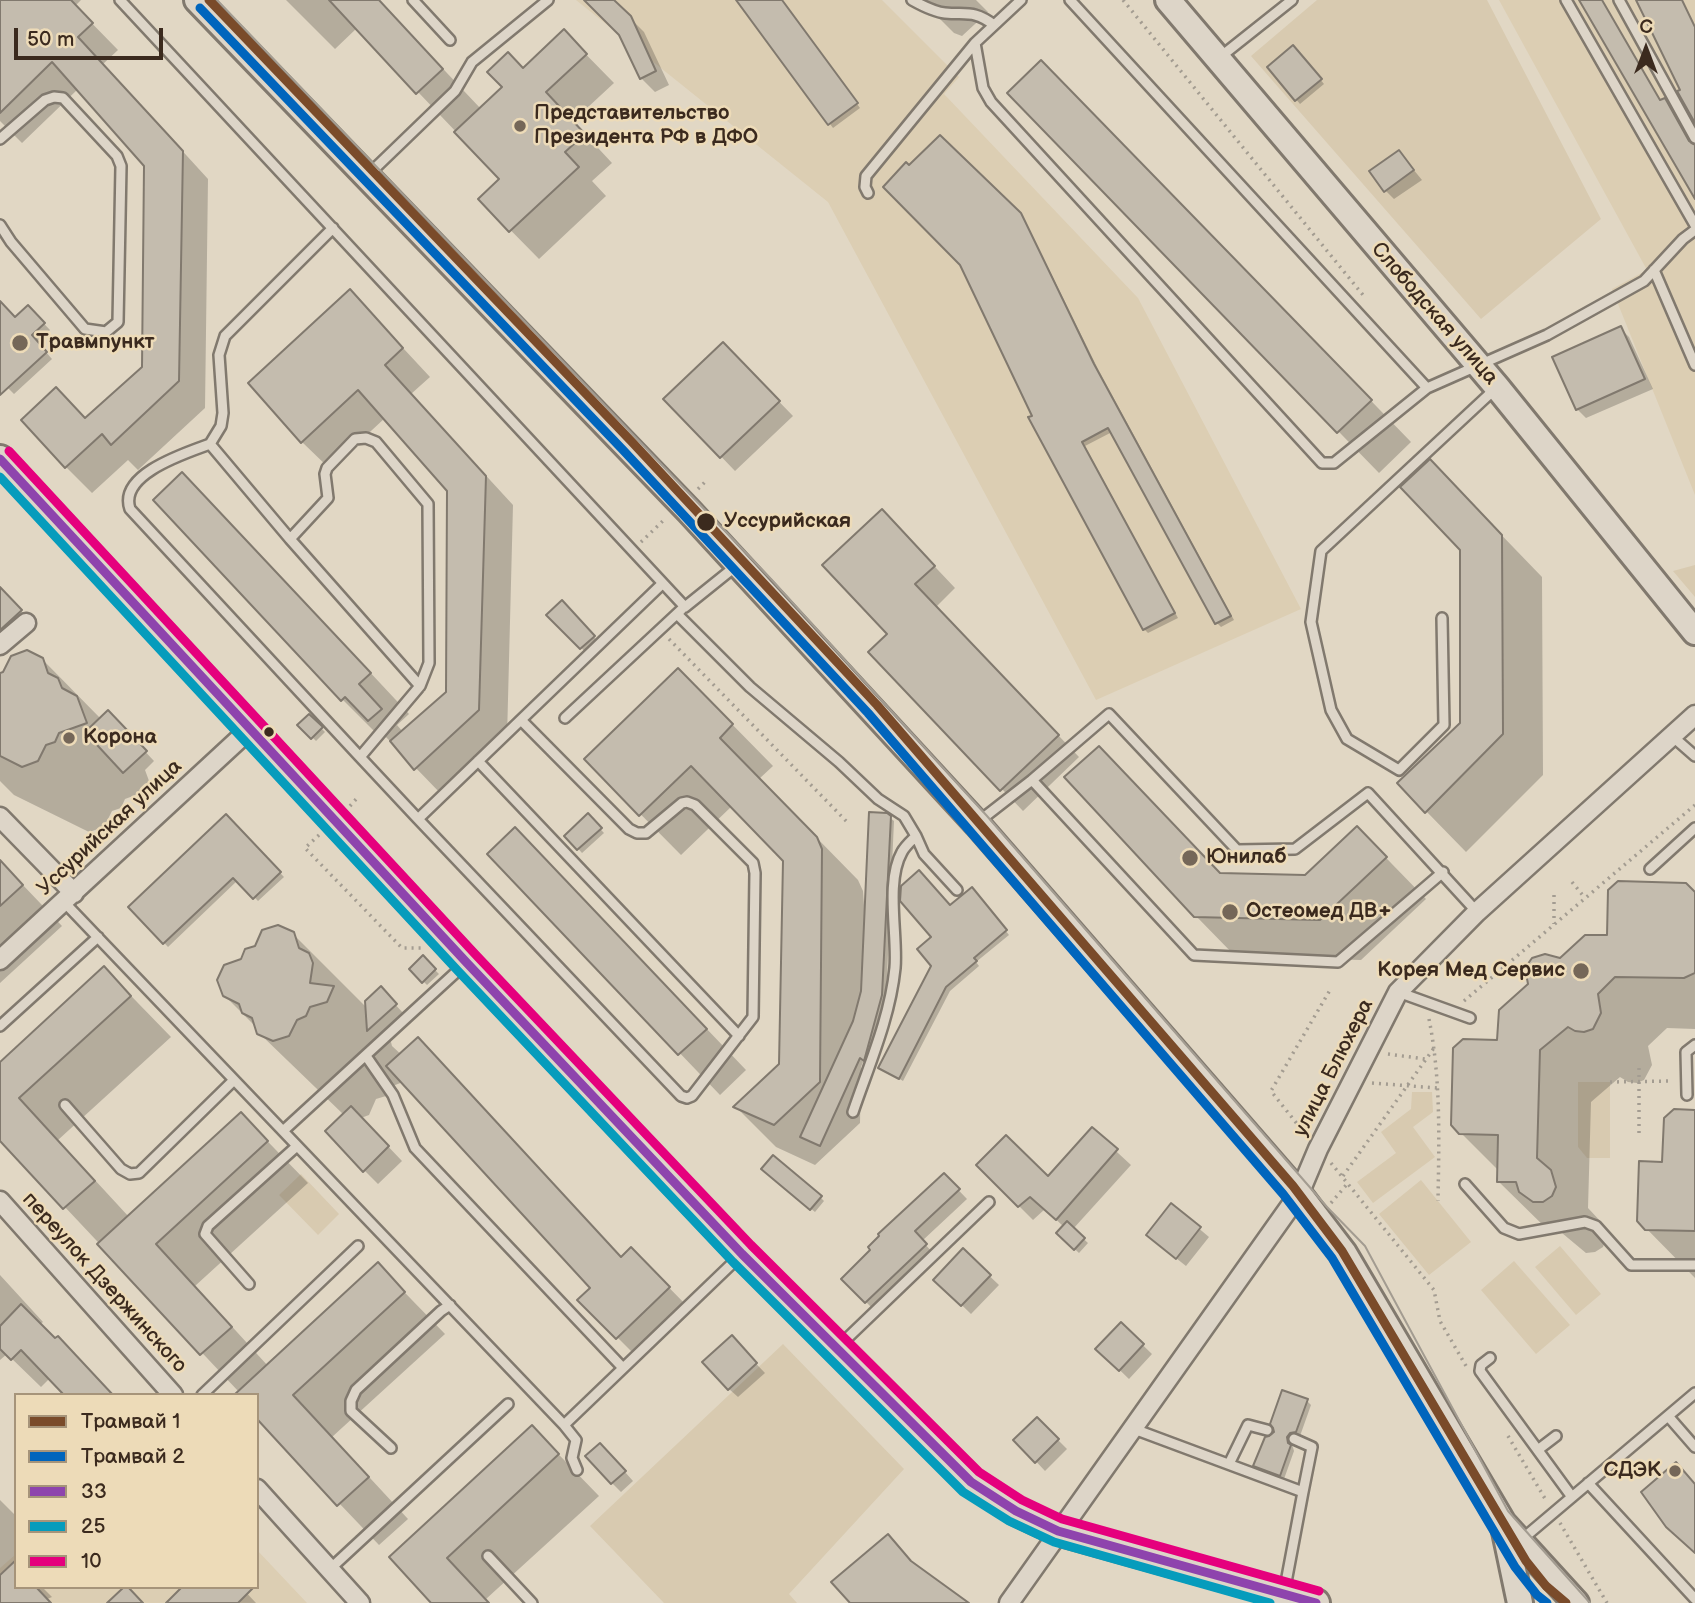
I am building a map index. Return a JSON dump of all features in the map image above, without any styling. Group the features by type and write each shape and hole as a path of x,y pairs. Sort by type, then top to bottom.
{"main road":[{"path":"197,0 368,175 681,505 977,824 1299,1194 1344,1253 1503,1523 1576,1603"},
{"name":"Слободская улица","path":"1168,0 1478,364 1695,632"},
{"path":"0,459 335,820 459,970 971,1482 1016,1511 1058,1531 1316,1603"},
{"path":"1503,1523 1520,1591 1520,1603"}],"street":[{"path":"0,645 26,622"},
{"name":"улица Блюхера","path":"1009,1603 1299,1194 1318,1149 1398,992 1477,912 1695,715"},
{"name":"Уссурийская улица","path":"0,960 250,729"},
{"path":"1,819 69,897"},
{"name":"переулок Дзержинского","path":"0,1201 171,1393"},
{"path":"259,1491 358,1602"}],"lane":[{"path":"120,0 662,584 681,610 750,687 839,762 878,799 904,816 924,854 957,890"},
{"path":"413,0 450,40"},
{"path":"368,175 455,91 472,62 548,0"},
{"path":"912,0 942,13 981,15 994,25"},
{"path":"868,193 865,187 866,176 926,100 975,43 1021,0"},
{"path":"1070,0 1427,388"},
{"path":"1217,59 1292,0"},
{"path":"975,43 983,88 999,113 1321,463 1334,463 1427,388 1547,335 1644,281 1695,227 1566,0"},
{"path":"1619,0 1695,138"},
{"path":"0,139 45,100 63,98 117,156 121,166 118,322 106,332 85,330 11,243 0,225"},
{"path":"333,228 225,336 219,355 223,414 221,426 210,444 151,468 129,493 130,509 418,819 681,1096 692,1096 751,1021 754,1012 752,863 695,805 687,802 682,803 646,833 629,829 521,720"},
{"path":"1654,270 1695,365"},
{"path":"1442,618 1444,725 1399,770 1347,739 1331,710 1311,622 1321,551 1497,387"},
{"path":"290,538 328,498 324,474 355,439 366,438 376,442 428,504 429,663 420,686 360,757"},
{"path":"210,444 420,686"},
{"path":"565,718 681,610 737,565"},
{"path":"418,819 662,584"},
{"path":"977,824 1109,714 1237,850 1295,849 1368,793 1477,912"},
{"path":"1671,735 1695,756"},
{"path":"478,761 739,1036"},
{"path":"1032,780 1194,955 1338,962 1443,872"},
{"path":"1650,869 1695,828"},
{"path":"853,1112 885,1021 895,967 895,875 901,852 916,835"},
{"path":"69,897 98,937 564,1425 576,1440 572,1458 578,1470"},
{"path":"0,1027 98,937"},
{"path":"283,1131 459,970"},
{"path":"1398,992 1470,1018"},
{"path":"1687,1096 1686,1052 1695,1045"},
{"path":"366,1056 393,1095 415,1148 623,1368"},
{"path":"65,1105 121,1169 130,1174 139,1173 234,1080"},
{"path":"249,1284 205,1234 208,1226 297,1146"},
{"path":"1465,1184 1504,1228 1519,1234 1585,1223 1596,1226 1631,1265 1695,1265"},
{"path":"836,1348 989,1202"},
{"path":"204,1393 358,1246"},
{"path":"564,1425 742,1254"},
{"path":"391,1448 351,1411 351,1401 356,1390 450,1305"},
{"path":"1490,1358 1481,1365 1480,1371 1572,1497"},
{"path":"1519,1541 1695,1393"},
{"path":"330,1569 508,1404"},
{"path":"1668,1416 1695,1447"},
{"path":"1229,1464 1248,1424 1267,1430"},
{"path":"1134,1429 1303,1492"},
{"path":"1539,1449 1556,1436"},
{"path":"1283,1595 1312,1447 1294,1439"},
{"path":"1588,1483 1695,1599"},
{"path":"488,1556 532,1603"}],"path":[{"path":"1123,0 1369,302"},
{"path":"631,551 706,481"},
{"path":"660,630 849,824"},
{"path":"358,797 305,848 402,948 421,947 459,970"},
{"path":"1452,1011 1695,805"},
{"path":"1572,882 1586,898"},
{"path":"1554,895 1554,925"},
{"path":"1330,990 1271,1090 1335,1167"},
{"path":"1426,1002 1435,1046 1438,1201"},
{"path":"1342,1176 1435,1046"},
{"path":"1382,1053 1425,1059"},
{"path":"1639,1064 1639,1133"},
{"path":"1610,1082 1671,1081"},
{"path":"1367,1082 1405,1087 1437,1087"}],"shaded area":[{"path":"576,0 882,0 959,77 944,94 1138,298 1301,609 1096,700 828,202"},
{"path":"1317,0 1487,0 1601,219 1481,319 1251,56"},
{"path":"1499,0 1695,0 1695,495 1612,289 1647,270"},
{"path":"1695,565 1695,597 1673,571"},
{"path":"1578,1082 1610,1082 1610,1158 1587,1158 1578,1147"},
{"path":"1412,1092 1432,1092 1433,1112 1413,1127 1435,1157 1373,1203 1357,1182 1396,1153 1381,1132 1411,1109"},
{"path":"301,1174 339,1214 318,1235 279,1195"},
{"path":"1421,1180 1471,1242 1429,1275 1379,1214"},
{"path":"1560,1246 1601,1294 1576,1315 1535,1267"},
{"path":"1514,1261 1570,1325 1536,1354 1481,1290"},
{"path":"783,1344 904,1469 789,1594 797,1603 664,1603 590,1526"},
{"path":"259,1552 307,1603 0,1603 0,1568 14,1556 14,1589 259,1589"}],"building":[{"path":"0,0 71,0 93,23 78,37 183,151 179,381 111,445 102,434 65,468 21,420 56,387 85,418 142,367 144,166 52,62 0,113"},
{"path":"329,0 379,0 443,69 416,94"},
{"path":"584,0 614,0 631,16 656,71 640,79 619,35"},
{"path":"736,0 782,0 858,103 828,125"},
{"path":"1579,0 1602,0 1660,100 1665,98 1689,141 1695,145 1695,199"},
{"path":"1636,0 1682,0 1695,27 1695,123 1677,91 1680,90"},
{"path":"564,29 587,54 546,92 585,134 565,152 579,167 509,232 478,199 499,179 454,132 502,87 487,72 508,52 523,68"},
{"path":"1293,45 1322,79 1295,101 1267,67"},
{"path":"1041,60 1372,400 1337,433 1007,93"},
{"path":"940,135 1021,213 1094,364 1231,616 1215,624 1108,428 1082,442 1175,613 1143,630 1028,417 1032,416 960,265 883,187 906,162 909,165"},
{"path":"1399,150 1414,170 1384,192 1369,171"},
{"path":"350,289 403,348 385,365 486,476 479,710 414,770 390,741 446,692 447,491 358,390 301,443 248,383"},
{"name":"Травмпункт","path":"0,301 15,317 28,305 45,323 32,335 47,352 0,395"},
{"path":"1621,326 1645,379 1576,410 1552,357"},
{"path":"723,342 780,401 720,458 663,399"},
{"path":"1430,459 1502,535 1503,734 1425,813 1397,783 1460,723 1460,550 1400,487"},
{"path":"182,472 371,673 359,684 382,709 368,721 345,697 341,701 153,500"},
{"path":"882,509 935,566 915,584 1059,735 1000,791 868,652 887,634 822,565"},
{"path":"0,587 22,610 0,630"},
{"path":"562,600 595,636 580,649 546,615"},
{"path":"27,650 43,658 48,673 58,678 62,688 77,696 87,723 59,733 55,742 46,745 38,761 22,767 0,756 0,673 11,656"},
{"path":"678,668 733,724 720,738 817,837 822,849 820,1082 774,1125 733,1107 779,1064 783,861 691,766 639,816 584,759"},
{"path":"108,710 147,751 123,773 85,732"},
{"path":"309,714 323,727 311,739 297,725"},
{"path":"1099,746 1220,873 1305,875 1357,826 1387,857 1320,920 1194,917 1064,777"},
{"path":"869,812 887,813 891,816 882,995 864,1061 860,1058 820,1146 800,1137 853,1021 861,991"},
{"path":"588,813 602,828 577,850 564,836"},
{"path":"226,814 281,872 253,899 233,878 163,944 128,907"},
{"path":"515,827 707,1029 678,1055 487,854"},
{"path":"0,860 23,885 0,906"},
{"path":"919,870 950,905 972,887 1007,930 974,958 977,961 946,987 899,1079 878,1068 931,966 917,949 931,937 900,901 901,886"},
{"path":"1618,881 1686,883 1695,892 1695,973 1684,978 1615,977 1598,994 1601,1013 1593,1029 1584,1032 1568,1027 1540,1050 1537,1158 1551,1170 1556,1187 1552,1196 1543,1202 1533,1202 1519,1192 1516,1182 1497,1182 1498,1135 1459,1134 1451,1125 1453,1048 1463,1039 1497,1040 1499,1010 1528,984 1525,968 1532,958 1545,954 1560,958 1585,935 1607,935 1608,890"},
{"path":"278,925 294,932 299,948 309,953 313,963 310,983 334,986 327,1002 310,1007 306,1016 297,1020 289,1036 273,1041 257,1034 252,1018 242,1013 239,1004 223,996 217,980 224,965 241,959 245,949 255,946 262,930"},
{"path":"423,955 436,969 422,983 409,969"},
{"path":"104,966 131,996 19,1098 95,1181 63,1209 0,1141 0,1062"},
{"path":"381,986 397,1004 367,1031 365,1001"},
{"path":"418,1037 621,1257 631,1247 670,1287 616,1339 577,1300 590,1288 386,1066"},
{"path":"351,1106 389,1146 363,1172 325,1131"},
{"path":"1674,1109 1695,1110 1695,1231 1645,1230 1637,1221 1639,1161 1662,1162 1664,1118"},
{"path":"241,1112 268,1141 156,1244 232,1327 200,1355 97,1244"},
{"path":"1092,1127 1118,1149 1056,1220 1030,1197 1018,1207 976,1165 1006,1135 1048,1176"},
{"path":"773,1155 822,1196 810,1210 761,1169"},
{"path":"944,1173 960,1189 915,1231 927,1244 865,1303 841,1279 870,1250 868,1247 878,1234"},
{"path":"1171,1203 1201,1227 1176,1259 1146,1235"},
{"path":"1067,1221 1085,1238 1074,1250 1056,1233"},
{"path":"963,1248 991,1275 961,1306 933,1280"},
{"path":"378,1262 405,1292 293,1395 369,1477 337,1506 259,1421 259,1393 236,1393"},
{"path":"21,1304 55,1338 58,1336 111,1393 62,1393 21,1350 11,1360 0,1349 0,1326"},
{"path":"1121,1322 1144,1344 1119,1371 1095,1349"},
{"path":"732,1335 757,1363 728,1390 702,1362"},
{"path":"1282,1390 1308,1399 1296,1432 1287,1437 1291,1445 1280,1476 1253,1466 1265,1437 1274,1432 1270,1424"},
{"path":"1037,1417 1059,1439 1035,1463 1013,1440"},
{"path":"532,1425 559,1454 447,1558 489,1603 431,1603 389,1557"},
{"path":"600,1443 626,1471 611,1484 585,1456"},
{"path":"1676,1462 1695,1484 1695,1553 1666,1527 1641,1492"},
{"path":"888,1534 911,1561 969,1603 850,1603 831,1582"},
{"path":"14,1562 14,1589 38,1589 51,1603 0,1603 0,1575"},
{"path":"122,1589 130,1589 143,1603 107,1603"},
{"path":"180,1589 252,1589 238,1603 166,1603"}],"tram line":[{"name":"1","path":"209,0 632,442 877,705 1293,1186 1342,1251 1526,1561 1546,1586 1566,1603"},
{"path":"217,0 771,579 987,816 1327,1207 1365,1246 1508,1511 1590,1603"},
{"name":"2","path":"200,8 623,450 868,713 1283,1194 1332,1258 1515,1567 1537,1595 1547,1603"}],"transit line":[{"name":"10","path":"9,451 476,955 751,1245 979,1472 1022,1500 1062,1519 1319,1591"},
{"name":"33","path":"0,459 467,963 742,1254 971,1482 1016,1511 1058,1531 1316,1603"},
{"name":"25","path":"0,477 458,971 733,1262 963,1492 1009,1521 1054,1542 1270,1603"}],"place":[{"name":"Представительство Президента РФ в ДФО","path":"520,126"},
{"name":"Травмпункт","path":"20,343"},
{"name":"Уссурийская","path":"706,522"},
{"name":"Корона","path":"69,738"},
{"name":"Юнилаб","path":"1190,858"},
{"name":"Остеомед ДВ+","path":"1230,912"},
{"name":"Корея Мед Сервис","path":"1581,971"},
{"name":"СДЭК","path":"1675,1471"}]}
